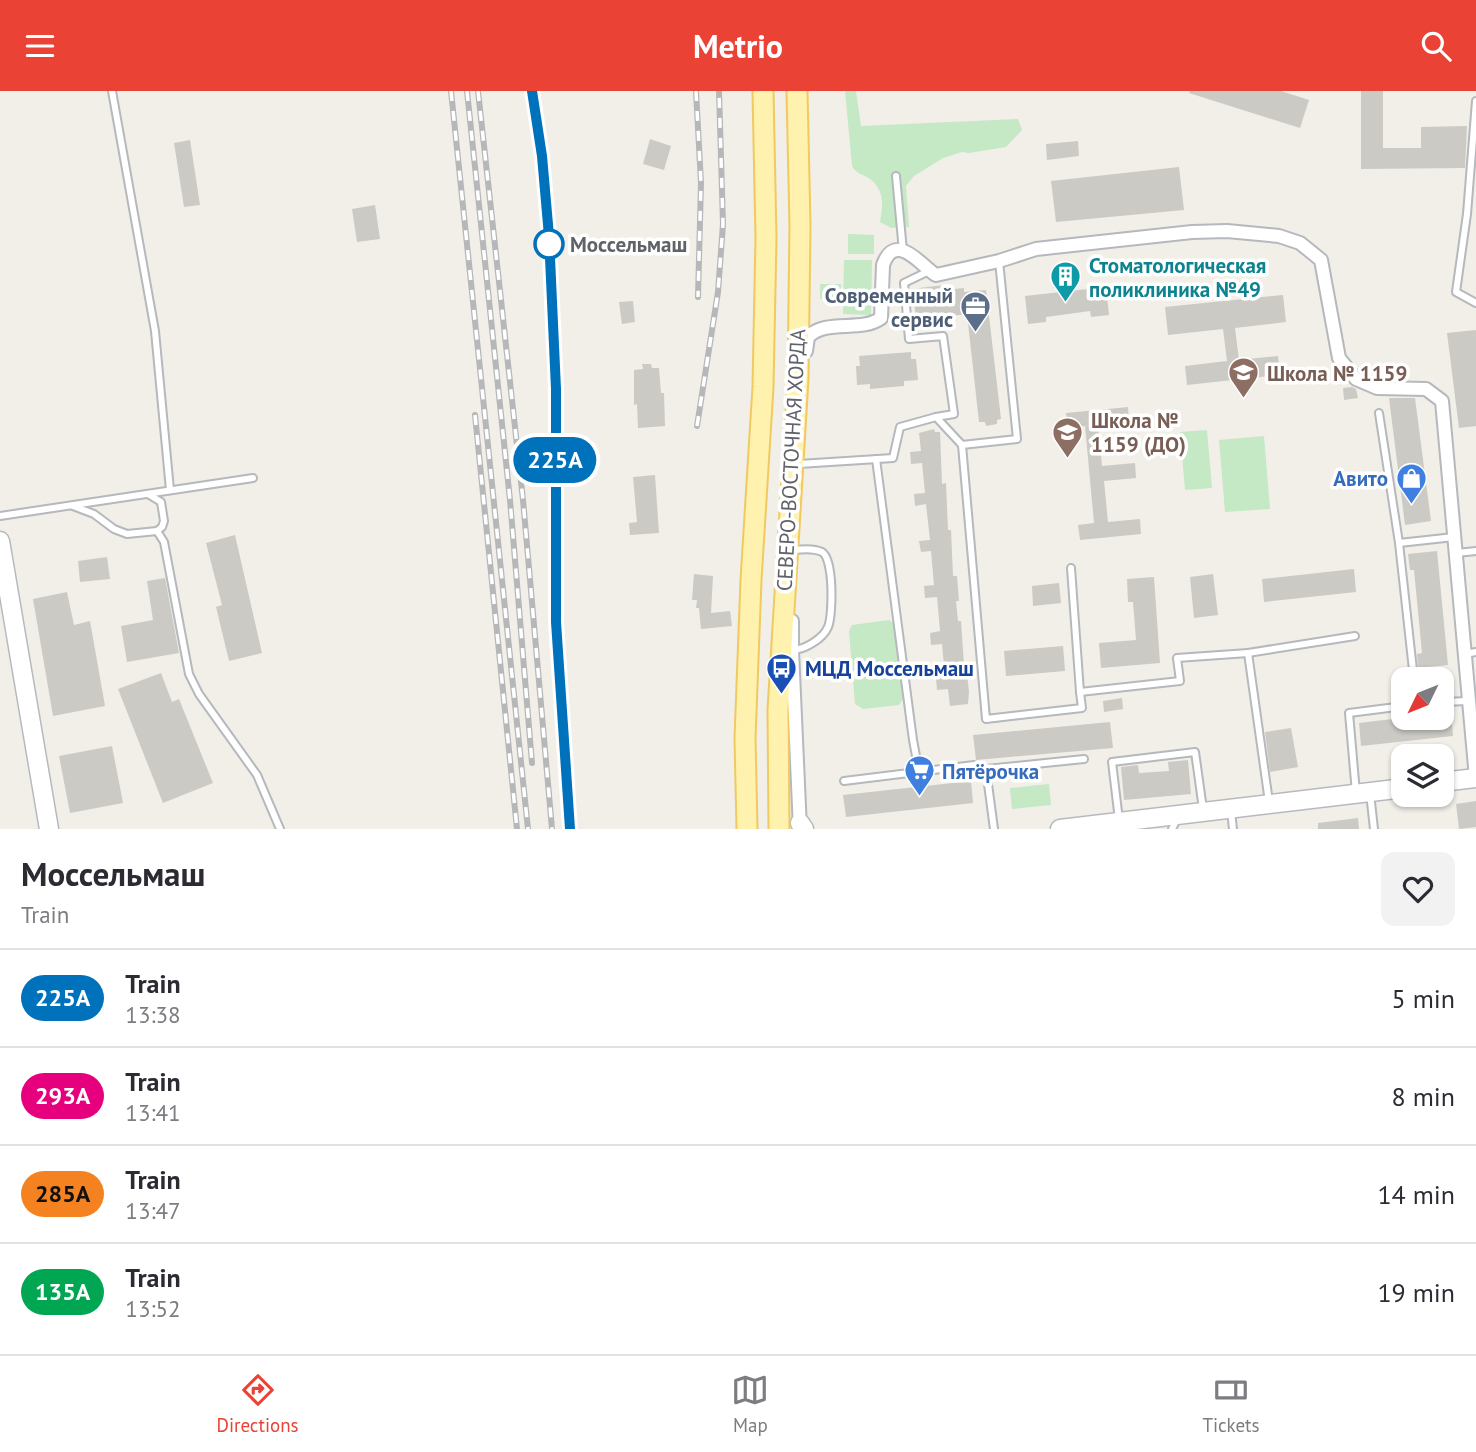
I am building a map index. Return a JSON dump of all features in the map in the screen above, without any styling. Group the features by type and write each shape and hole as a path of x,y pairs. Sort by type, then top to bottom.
{"main road":[{"name":"СЕВЕРО-ВОСТОЧНАЯ ХОРДА","path":"747,829 746,738 751,580 764,387 766,238 763,91"},
{"name":"СЕВЕРО-ВОСТОЧНАЯ ХОРДА","path":"779,829 778,710 798,379 800,226 797,91"}],"street":[{"path":"802,827 792,650 794,550 806,344 808,337 819,329 871,323 881,318 883,265 894,252 903,251 915,255 936,275 999,261 1036,249 1192,232 1252,233 1279,236 1300,243 1321,260 1339,358 1356,379 1377,387 1426,389 1442,401 1454,537 1471,653 1469,701 1476,778 1454,781"},
{"path":"0,541 49,829"},
{"path":"1060,829 1119,822 1175,822 1203,812 1391,790"}],"lane":[{"path":"112,91 155,331 170,491"},
{"path":"1476,101 1467,214 1456,292 1476,303"},
{"path":"896,176 903,251"},
{"path":"1467,214 1476,216"},
{"path":"962,445 1017,439 999,261"},
{"path":"799,466 893,458 900,427 954,414 943,336 909,339 904,283 929,271"},
{"path":"1379,413 1399,543 1413,667"},
{"path":"936,417 962,445 986,719 1082,708 1071,568"},
{"path":"876,460 919,772"},
{"path":"0,516 253,478"},
{"path":"71,505 93,514 114,529 127,534 157,531 164,521 162,502 148,494"},
{"path":"157,531 164,542 189,674 199,694 257,775 280,829"},
{"path":"1399,543 1454,537"},
{"path":"792,650 819,639 828,628 831,615 828,559 822,552 810,549 794,550"},
{"path":"1457,554 1476,551"},
{"path":"1080,692 1180,681 1177,658 1248,653 1354,636"},
{"path":"1248,653 1270,805"},
{"path":"1454,702 1469,701"},
{"path":"1374,829 1363,793 1349,713 1391,708"},
{"path":"1119,822 1112,762 1195,752 1203,812"},
{"path":"844,781 974,765 986,769 1084,759"},
{"path":"986,769 994,829"},
{"path":"1231,809 1233,829"}],"green space":[{"path":"845,91 856,91 861,126 1018,119 1022,130 1006,147 962,152 943,158 914,176 906,186 909,227 891,228 880,222 882,204 878,188 852,166"},
{"path":"848,234 874,235 874,254 848,254"},
{"path":"844,260 872,260 871,315 843,314"},
{"path":"820,284 841,284 841,299 820,299"},
{"path":"1207,430 1212,488 1185,490 1180,432"},
{"path":"1264,436 1270,509 1225,512 1219,440"},
{"path":"889,620 896,625 903,699 899,705 863,709 855,704 849,631 852,625"},
{"path":"1049,784 1051,805 1012,809 1010,788"}],"building":[{"path":"1281,91 1309,100 1300,128 1189,93"},
{"path":"1361,91 1383,91 1383,148 1421,148 1421,127 1467,126 1465,168 1361,169"},
{"path":"650,139 671,146 664,170 643,164"},
{"path":"190,140 200,205 184,207 174,143"},
{"path":"1078,141 1079,156 1047,160 1046,144"},
{"path":"1179,167 1184,210 1056,222 1051,181"},
{"path":"375,205 380,239 357,242 352,209"},
{"path":"945,285 945,290 986,290 1001,419 997,420 997,424 986,426 985,422 979,422 967,314 916,320 910,289"},
{"name":"Стоматологическая поликлиника №49","path":"1106,287 1109,315 1091,317 1090,311 1046,317 1046,322 1028,324 1025,296"},
{"path":"1283,295 1286,322 1235,328 1239,360 1278,356 1280,375 1187,385 1185,366 1227,361 1223,329 1168,335 1165,307"},
{"path":"633,301 635,322 622,324 619,302"},
{"path":"1476,330 1476,426 1459,428 1447,333"},
{"path":"911,352 911,359 916,359 918,380 904,381 904,386 870,389 870,384 857,385 856,366 860,366 859,356"},
{"path":"642,364 659,368 661,393 664,393 665,426 638,428 637,404 634,405 634,370 643,369"},
{"path":"1343,388 1356,389 1358,398 1344,400"},
{"path":"1389,398 1415,398 1431,521 1405,525"},
{"path":"1128,407 1129,422 1098,425 1102,466 1135,463 1136,478 1104,481 1108,522 1140,519 1141,534 1080,540 1078,525 1094,523 1085,426 1068,428 1066,413"},
{"path":"934,429 935,432 940,432 942,484 946,483 953,576 957,576 958,621 961,621 969,692 968,704 950,706 948,689 937,690 936,678 945,677 942,644 931,645 930,633 940,631 937,597 925,598 924,586 934,585 931,551 921,552 919,541 930,540 926,504 915,506 914,494 925,493 922,463 911,464 910,452 921,451 919,433"},
{"path":"655,475 659,533 630,535 629,523 637,522 633,477"},
{"path":"235,535 262,653 229,661 216,607 222,605 206,543"},
{"path":"1437,551 1448,665 1418,667 1417,654 1422,653 1414,570 1410,570 1408,554"},
{"path":"107,557 110,579 80,582 78,561"},
{"path":"1354,569 1356,592 1264,602 1262,579"},
{"path":"694,574 713,576 711,613 730,611 732,626 701,629 697,600 692,600"},
{"path":"1213,574 1218,615 1194,618 1190,577"},
{"path":"1154,577 1160,663 1101,668 1099,643 1136,640 1133,602 1128,602 1127,579"},
{"path":"165,578 179,653 127,662 121,626 153,620 147,581"},
{"path":"1059,583 1061,603 1033,606 1032,586"},
{"path":"67,592 74,625 90,621 105,706 53,716 33,599"},
{"path":"1063,646 1065,671 1006,676 1004,651"},
{"path":"161,673 172,702 179,699 213,783 163,803 118,689"},
{"path":"1122,698 1123,709 1104,712 1103,701"},
{"path":"1391,719 1391,730 1452,730 1453,736 1361,746 1359,723"},
{"path":"1110,722 1113,748 976,760 973,735"},
{"path":"1291,728 1298,767 1270,772 1265,732"},
{"path":"112,746 123,803 70,813 59,756"},
{"path":"1188,760 1191,794 1124,800 1121,767 1138,765 1139,773 1169,771 1168,762"},
{"path":"971,781 973,803 846,817 843,795"},
{"path":"1476,801 1476,827 1459,829 1456,804"},
{"path":"1358,818 1359,829 1318,829 1318,823"}],"railway":[{"path":"451,91 528,829"},
{"path":"467,91 510,500 532,763"},
{"path":"478,91 523,500 552,829"},
{"path":"532,91 542,156 549,236 556,389 556,622 570,829"},
{"path":"696,91 701,183 698,297"},
{"path":"697,426 718,292 723,224 719,91"},
{"path":"475,415 517,829"}],"train":[{"name":"225А","path":"532,91 542,156 549,236 556,389 556,622 570,829"}],"place":[{"name":"Моссельмаш","path":"549,244"},
{"name":"Стоматологическая поликлиника №49","path":"1066,304"},
{"name":"Современный сервис","path":"976,334"},
{"name":"Школа № 1159","path":"1244,400"},
{"name":"Школа № 1159 (ДО)","path":"1068,459"},
{"name":"Авито","path":"1411,505"},
{"name":"МЦД Моссельмаш","path":"782,695"},
{"name":"Пятёрочка","path":"919,798"}]}
